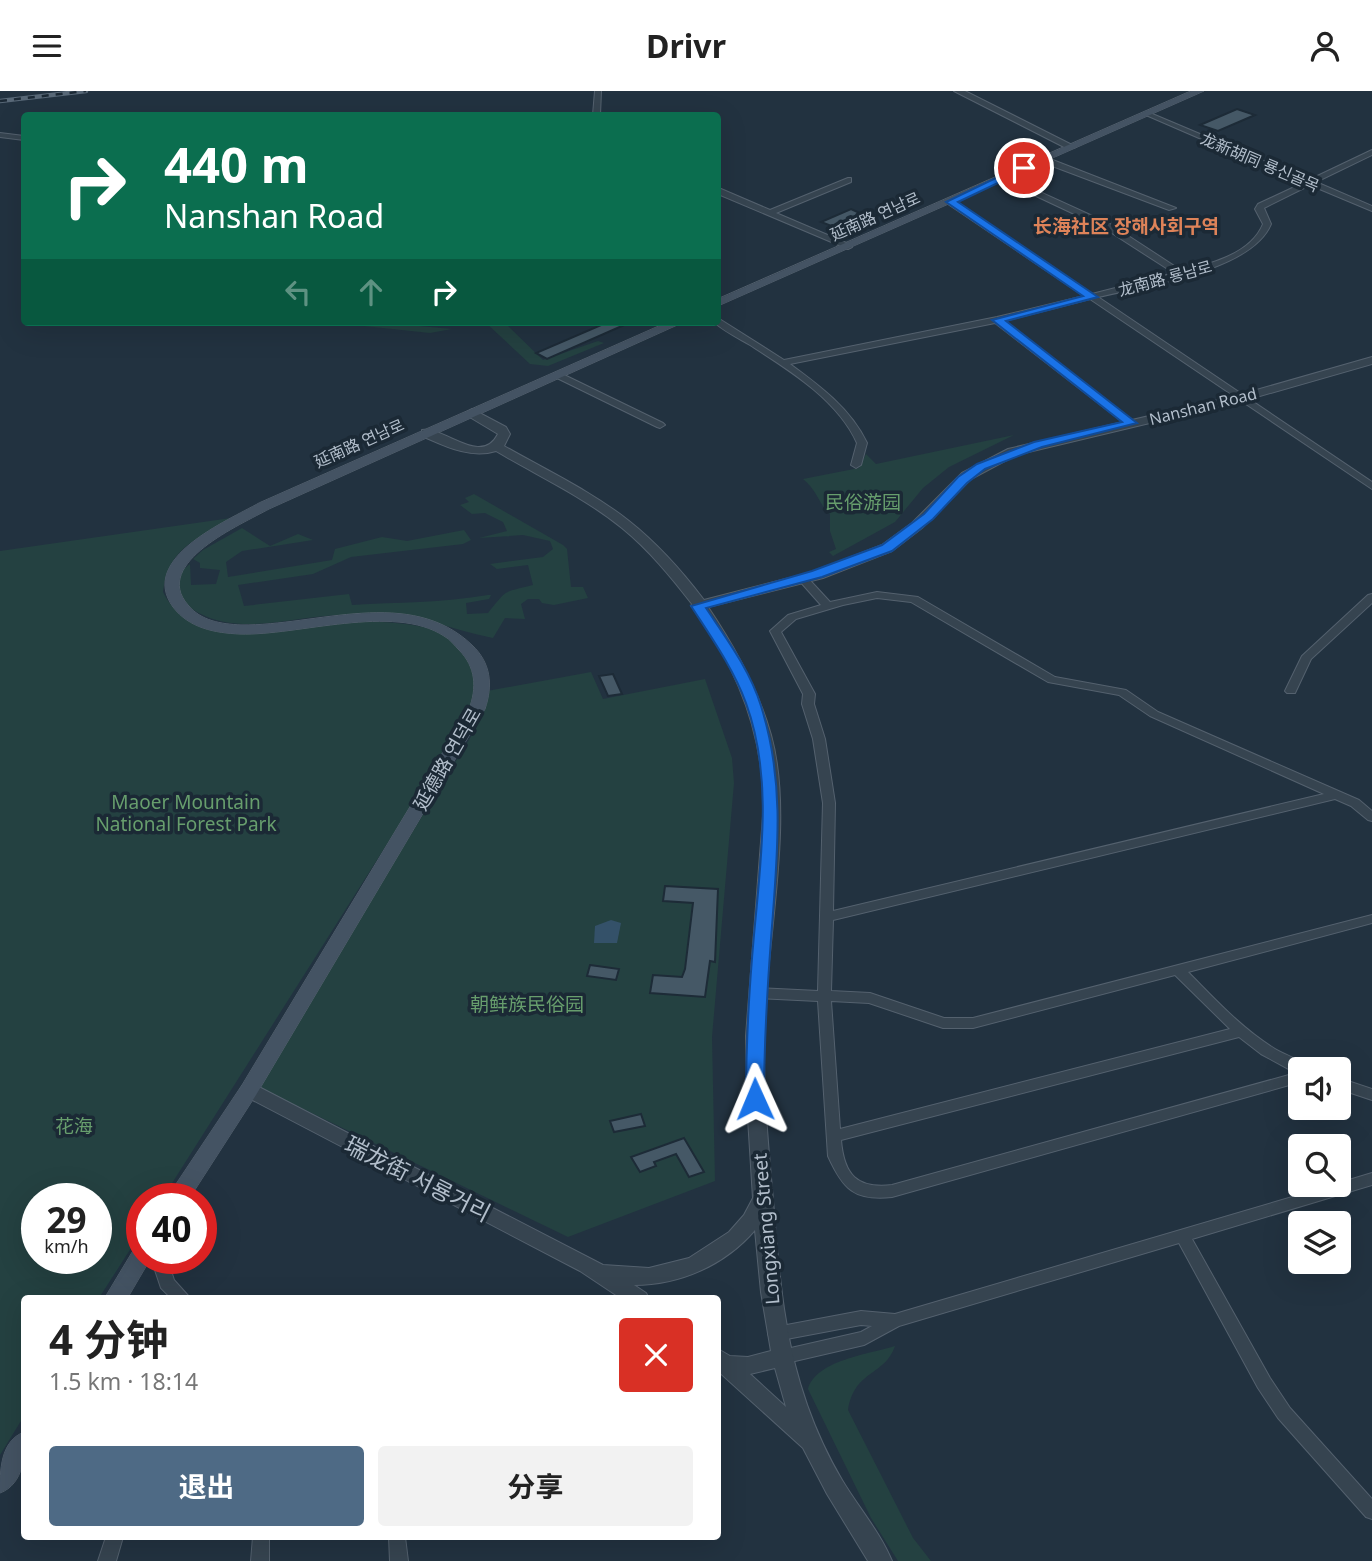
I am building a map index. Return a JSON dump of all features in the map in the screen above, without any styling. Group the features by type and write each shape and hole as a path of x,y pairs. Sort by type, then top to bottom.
{"main road":[{"name":"延南路 연남로","path":"721,302 1199,91"},
{"name":"延南路 연남로","path":"249,515 426,433 669,326"},
{"name":"延德路 연덕로","path":"188,1183 249,1090 477,709 484,682 478,663 465,645 423,624 363,618 234,628 211,626 193,618 173,595 172,583 180,562 202,541 249,515"},
{"path":"117,1295 130,1274"},
{"path":"0,1482 21,1448"}],"street":[{"path":"597,112 598,91"},
{"path":"958,91 1071,147"},
{"name":"龙新胡同 룡신골목","path":"1148,114 1372,209"},
{"path":"0,135 21,138"},
{"name":"龙南路 룡남로","path":"785,363 997,320 1182,275 1237,254 1266,230 1267,224 1259,209 1261,206 1372,152"},
{"path":"1042,159 1172,208"},
{"path":"1005,178 1107,226 1182,275"},
{"path":"770,213 848,180"},
{"path":"721,192 848,247"},
{"path":"951,202 1372,486"},
{"path":"997,320 1131,423"},
{"path":"721,324 785,363 852,422 862,443 856,465"},
{"name":"Nanshan Road","path":"698,606 802,578 887,548 928,517 962,480 981,466 1039,444 1242,398 1372,360"},
{"path":"558,375 660,425"},
{"path":"426,433 463,449 479,450 495,446 504,438 502,429 472,413"},
{"name":"Longxiang Street","path":"495,446 595,504 626,526 662,559 698,606 742,678 757,714 767,752 769,856 757,993 755,1099 776,1334 812,1444 881,1561"},
{"path":"802,578 828,607"},
{"path":"1288,1080 892,1192 872,1193 848,1181 838,1164 834,1136 825,995 830,820 824,769 808,704 809,694 775,631 792,617 877,595 922,601 1052,680 1122,692 1154,714 1355,803 1372,817"},
{"path":"1291,691 1306,658 1372,597"},
{"path":"828,917 1335,795"},
{"path":"757,993 870,998 943,1023 973,1023 1372,919"},
{"path":"1178,970 1241,1031 1268,1053 1288,1063"},
{"path":"834,1136 1241,1031"},
{"path":"1351,1087 1372,1095"},
{"name":"瑞龙街 서룡거리","path":"249,1090 587,1265 633,1295"},
{"path":"721,1361 748,1366 864,1338 895,1321 1372,1179"},
{"name":"瑞龙街 서룡거리","path":"587,1265 619,1276 632,1277 653,1275 696,1262 723,1248 746,1228 762,1199"},
{"path":"1182,1235 1284,1413 1372,1511"},
{"path":"164,1274 175,1295"},
{"path":"776,1334 861,1318 895,1321"},
{"path":"721,1361 812,1444"},
{"path":"107,1561 113,1540"},
{"path":"260,1561 261,1540"},
{"path":"397,1540 399,1561"}],"green space":[{"path":"364,326 452,329 430,333"},
{"path":"489,326 508,326 543,360 598,341 604,343 548,366 530,364"},
{"name":"民俗游园","path":"1014,435 949,467 923,488 895,522 833,556 829,552 836,549 830,531 830,514 803,479 859,468 866,454 876,464"},
{"path":"474,494 563,545 567,549 571,587 583,587 588,598 554,605 542,603 539,599 528,599 521,604 525,619 505,618 493,638 402,617 351,615 238,624 197,612 178,597 180,572 190,564 191,585 216,584 220,570 200,568 200,563 193,559 203,550 242,528 270,546 298,534 313,540 242,551 226,562 228,577 332,560 335,549 382,537 407,541 464,530 471,540 463,544 351,557 313,574 238,585 244,606 349,594 352,605 437,601 491,595 489,599 466,603 467,614 488,613 506,593 533,585 528,565 497,569 490,564 543,557 553,549 550,541 523,535 479,538 507,531 503,522 485,513 472,514 460,505 469,502 465,498"},
{"name":"Maoer Mountain National Forest Park","path":"238,517 188,544 172,563 163,592 180,613 196,622 222,630 310,623 382,622 415,625 441,632 460,644 470,659 475,684 472,710 172,1183 126,1183 126,1256 101,1295 21,1295 21,1421 0,1455 0,551"},
{"name":"朝鲜族民俗园","path":"591,672 603,699 705,679 732,758 734,783 712,1037 715,1181 568,1237 262,1089 260,1080 475,730 485,708 487,691"},
{"path":"895,1346 884,1363 857,1387 848,1410 913,1538 931,1561 898,1561 871,1518 808,1389 821,1371 832,1365"}],"water":[{"path":"611,920 621,923 617,943 594,943 595,926"}],"building":[{"path":"1237,109 1255,115 1218,131 1200,125"},
{"path":"851,209 864,215 834,227 821,222"},
{"path":"599,326 622,326 547,359 536,353"},
{"path":"613,674 622,694 608,696 599,676"},
{"path":"665,886 718,889 715,962 710,961 705,997 650,993 653,975 682,977 685,969 693,903 663,901"},
{"path":"590,965 619,969 616,980 587,976"},
{"path":"641,1114 645,1126 614,1132 610,1121"},
{"path":"684,1138 704,1172 689,1177 676,1154 654,1162 656,1166 640,1172 631,1157"}],"railway":[{"path":"0,101 86,91"}],"district":[{"name":"长海社区 장해사회구역","path":"1126,226"}],"route":[{"path":"755,1099 755,1032 769,856 770,771 762,730 753,703 729,652 698,606 817,574 887,548 928,517 962,480 981,466 1039,444 1131,423 997,320 1092,297 951,202 1024,168"}],"park label":[{"name":"花海","path":"74,1126"}]}
